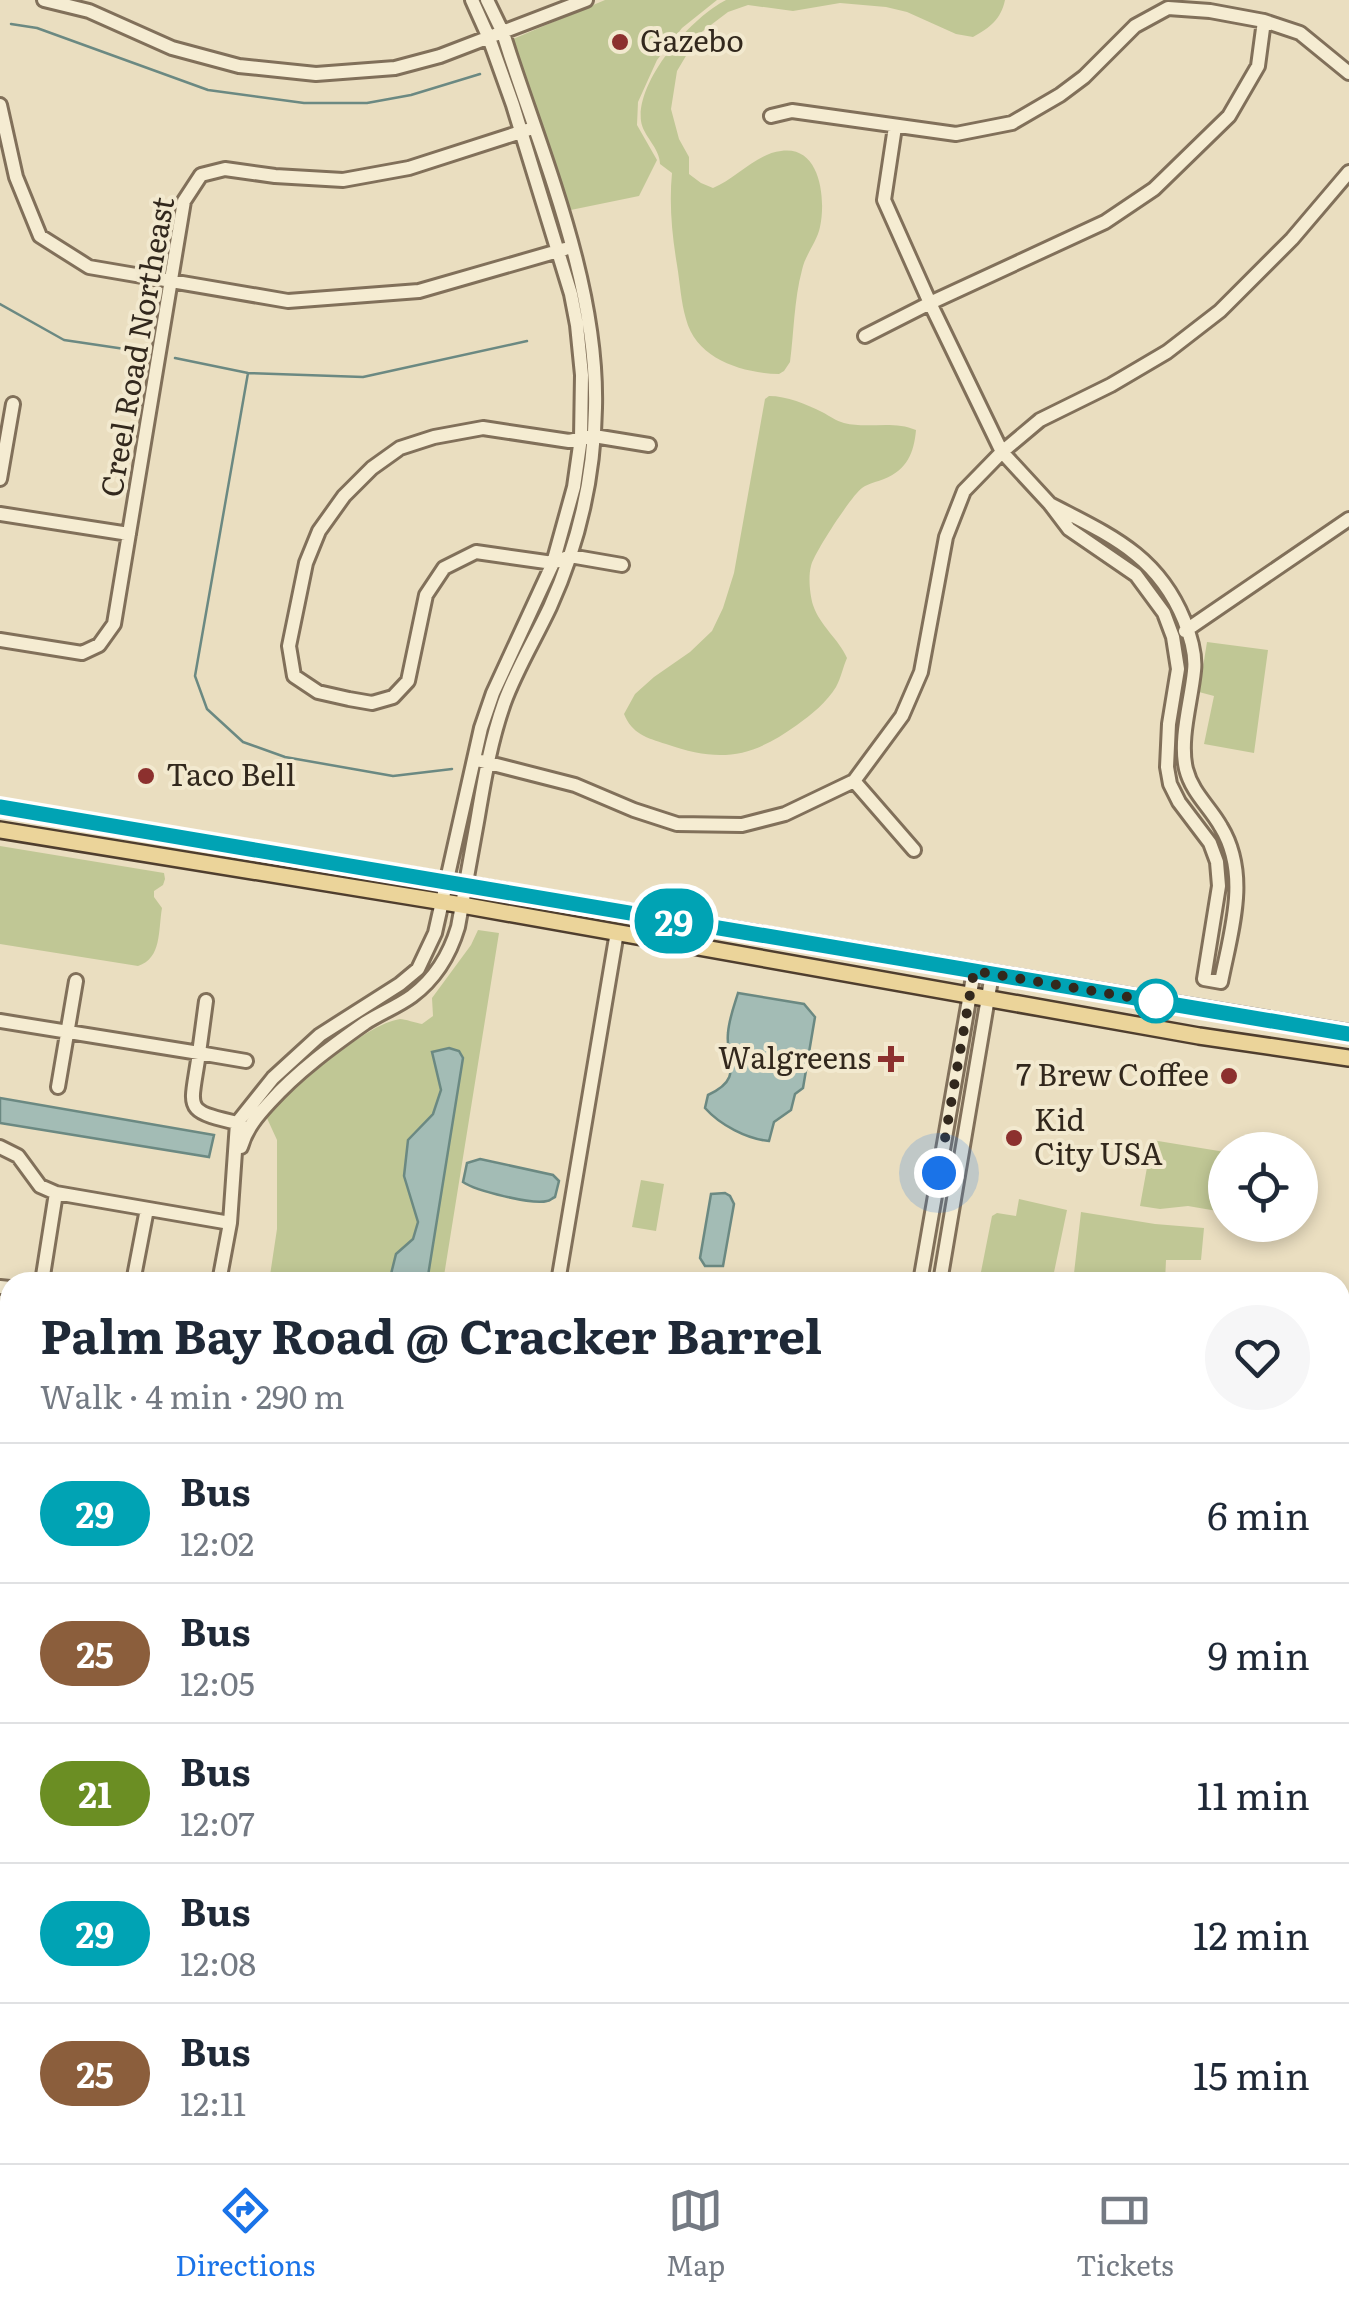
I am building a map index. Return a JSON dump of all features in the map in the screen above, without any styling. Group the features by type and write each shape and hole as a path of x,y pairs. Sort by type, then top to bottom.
{"main road":[{"path":"0,808 1349,1034"},
{"path":"0,830 617,932 1199,1036 1349,1058"},
{"path":"146,854 168,842 169,835"},
{"path":"176,858 207,842"},
{"path":"617,932 640,915"}],"street":[{"path":"44,0 89,11 172,48 239,66 316,74 395,68 440,56 586,0"},
{"path":"472,0 528,130"},
{"path":"244,1124 328,1050 369,1020 412,996 436,973 452,948 466,886 480,760 550,607 570,556 588,488 582,375 566,249 528,130 503,33 487,0"},
{"path":"770,116 792,111 956,134 1012,123 1084,77 1135,26 1168,8 1264,21 1300,33 1349,73"},
{"path":"865,336 1106,222 1154,189 1229,116 1258,66 1264,21"},
{"path":"0,105 16,177 40,236 89,267 288,301 419,291 566,249"},
{"path":"895,127 884,200 1002,452 1070,529 1136,576 1164,613 1174,636 1178,669 1167,767 1178,802 1210,842 1217,862 1218,905 1204,980 1221,982 1238,878 1231,848 1220,825 1186,772 1183,753 1195,664 1188,629 1174,594 1154,569 1117,540 1050,504"},
{"name":"Creel Road Northeast","path":"0,640 82,652 99,645 114,624 184,201 201,175 226,168 343,180 410,168 528,130"},
{"path":"480,760 575,784 676,824 742,825 785,814 854,781 902,716 921,672 946,536 964,491 1040,420 1167,352 1220,310 1292,239 1349,172"},
{"path":"0,479 12,404"},
{"path":"622,565 570,556 553,563 476,552 444,568 426,595 408,680 393,697 372,703 349,699 318,692 294,676 289,646 306,563 319,530 344,496 372,468 400,448 483,428 569,441 587,437 649,446"},
{"path":"221,1272 244,1124 274,1078 320,1035 418,969 436,933 493,694 553,563 587,437"},
{"path":"0,514 129,534"},
{"path":"1174,636 1349,519"},
{"path":"854,781 914,850"},
{"path":"560,1272 617,932"},
{"path":"922,1272 974,971"},
{"path":"942,1272 992,974"},
{"path":"58,1087 76,982"},
{"path":"206,1001 192,1100 196,1110 205,1116 244,1124"},
{"path":"0,1021 246,1062"},
{"path":"0,1147 18,1156 40,1186 56,1193 230,1223"},
{"path":"44,1272 56,1193"},
{"path":"135,1272 147,1209"},
{"path":"931,1272 944,1261"}],"green space":[{"path":"605,0 717,0 682,28 657,60 638,102 637,125 657,160 639,196 561,212 513,39"},
{"path":"726,0 1005,0 994,22 973,37 956,34 907,12 840,3 793,11 748,5 728,12 699,34 677,71 671,109 679,139 689,157 689,174 713,188 764,156 794,151 805,157 818,177 820,227 799,281 790,362 779,374 750,371 722,361 691,333 674,242 672,173 660,164 641,121 647,87 657,69 698,20"},
{"path":"769,396 796,401 844,423 907,427 916,430 915,438 908,460 898,471 857,493 811,566 813,605 847,658 832,693 808,717 765,745 734,754 703,754 646,737 631,726 624,714 635,694 712,631 723,608 734,573 765,399"},
{"path":"1207,642 1268,650 1254,753 1204,744 1214,696 1199,692"},
{"path":"0,846 164,873 163,885 154,891 162,908 158,943 151,957 138,966 0,944"},
{"path":"478,930 499,933 445,1272 429,1272 463,1059 459,1051 432,1052 441,1090 433,1114 408,1140 404,1176 418,1222 413,1239 396,1254 392,1272 271,1272 277,1229 277,1140 266,1116 330,1060 368,1033 400,1019 422,1024 433,1016 432,998"},
{"path":"1152,1140 1208,1149 1208,1209 1140,1206"},
{"path":"641,1180 664,1184 656,1231 632,1227"},
{"path":"1019,1199 1067,1210 1054,1272 981,1272 992,1216 1016,1216"},
{"path":"1081,1212 1204,1228 1201,1260 1166,1260 1165,1272 1074,1272"}],"water":[{"path":"738,993 804,1004 815,1017 803,1088 795,1094 791,1110 774,1122 769,1141 734,1130 705,1108 708,1095 730,1076 728,1033"},
{"path":"449,1048 459,1051 463,1058 429,1272 392,1272 396,1254 413,1239 418,1222 404,1176 408,1140 433,1114 441,1090 432,1052"},
{"path":"0,1098 214,1135 209,1157 0,1123"},
{"path":"480,1159 553,1175 559,1181 555,1197 540,1202 518,1199 463,1182 467,1163"},
{"path":"725,1193 734,1204 723,1266 705,1266 700,1258 711,1194"}],"waterway":[{"path":"11,24 37,28 208,90 304,103 367,103 411,95 480,74"},
{"path":"0,304 64,340 145,352"},
{"path":"175,358 248,373 363,377 527,341"},
{"path":"248,373 195,676 207,709 243,742 285,757 393,776 452,769"}],"bus line":[{"name":"29","path":"0,807 1349,1034"}],"place":[{"name":"Gazebo","path":"620,42"},
{"name":"Taco Bell","path":"146,776"},
{"name":"Walgreens","path":"891,1059"},
{"name":"7 Brew Coffee","path":"1229,1076"},
{"name":"Kid City USA","path":"1014,1138"}],"route":[{"path":"939,1173 974,971 1156,1001"}]}
